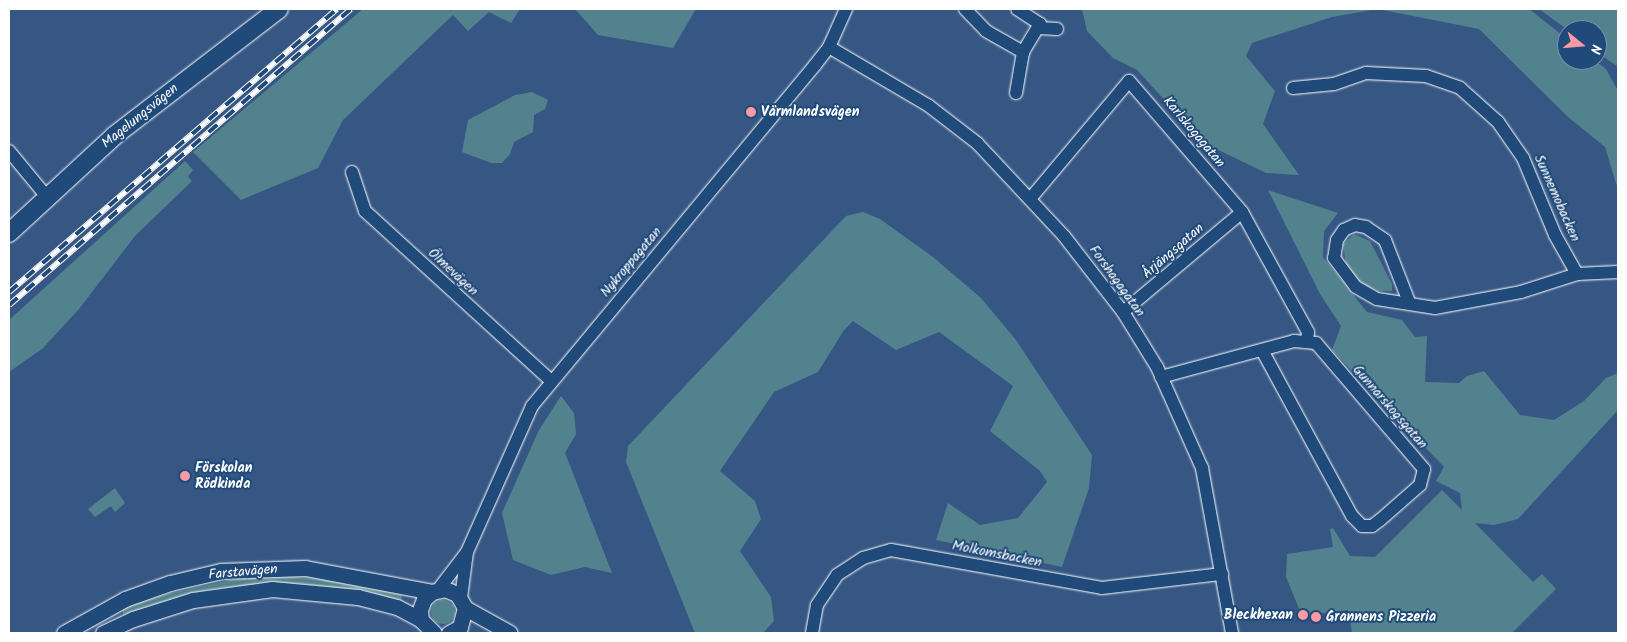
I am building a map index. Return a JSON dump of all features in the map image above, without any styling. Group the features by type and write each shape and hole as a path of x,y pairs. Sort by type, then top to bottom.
{"main road":[{"name":"Magelungsvägen","path":"9,233 47,197 156,102 279,9"}],"street":[{"name":"Nykroppagatan","path":"435,591 467,552 520,428 551,381 829,47 846,9"},
{"path":"965,9 986,31 1023,52"},
{"path":"1017,9 1036,20 1039,28"},
{"path":"1016,93 1023,52 1039,28"},
{"path":"1039,28 1057,28"},
{"name":"Forshagagatan","path":"829,47 937,112 977,142 1094,272 1124,312 1162,377 1202,468 1232,633"},
{"name":"Sunnemobacken","path":"1293,88 1334,84 1366,73 1426,76 1460,88 1498,122 1524,158 1552,228 1577,274"},
{"name":"Karlskogagatan","path":"1030,200 1129,81 1242,212 1308,332 1307,340"},
{"path":"9,151 47,197"},
{"name":"Ölmevägen","path":"352,172 365,211 551,381"},
{"name":"Årjängsgatan","path":"1124,312 1242,212"},
{"path":"1409,302 1385,240 1366,227 1355,225 1344,230 1337,240 1334,258 1344,274 1356,287 1377,298 1435,308 1520,292 1577,274 1618,272"},
{"path":"1162,377 1307,340"},
{"name":"Gunnarskogsgatan","path":"1262,350 1352,516 1362,526 1372,526 1420,485 1424,469 1316,343 1307,340"},
{"name":"Molkomsbacken","path":"812,633 817,605 837,575 863,558 892,550 1102,588 1222,574"},
{"name":"Nykroppagatan","path":"463,603 467,552"},
{"name":"Farstavägen","path":"64,633 101,610 170,583 221,571 269,568 328,571 435,591 451,591 463,603 510,633"},
{"name":"Farstavägen","path":"108,632 194,600 272,589 358,597 397,607 421,620 434,633"},
{"path":"421,620 422,604 435,591"},
{"path":"454,633 465,617 463,603"},
{"path":"101,610 108,632"}],"green space":[{"path":"363,9 520,9 511,23 489,12 468,31 453,15 343,120 318,168 241,200 193,152"},
{"path":"575,9 696,9 673,48 598,35"},
{"path":"1082,9 1378,9 1332,17 1252,43 1246,56 1275,91 1263,124 1299,175 1266,173 1204,143 1137,70 1113,58 1087,31"},
{"path":"1378,9 1529,9 1557,31 1557,70 1607,70 1618,91 1618,190 1605,147 1568,117 1479,29"},
{"path":"1539,9 1618,9 1618,67 1607,59 1607,20 1557,20 1557,22"},
{"path":"532,92 548,100 545,109 534,115 533,132 514,142 510,154 502,163 491,163 462,152 468,120 515,95"},
{"path":"185,161 193,170 188,177 192,181 135,236 79,309 42,349 9,372 9,320"},
{"path":"1268,190 1338,213 1324,231 1323,257 1367,312 1402,320 1415,337 1427,336 1425,382 1459,383 1467,376 1484,371 1520,415 1554,420 1584,401 1606,378 1618,373 1618,410 1518,519 1494,525 1475,523 1533,582 1542,574 1556,589 1512,633 1352,633 1348,610 1302,616 1286,577 1287,554 1333,547 1330,529 1333,528 1350,556 1375,557 1442,490 1462,510 1460,493 1436,481 1444,467 1332,350 1341,326 1320,294"},
{"path":"863,212 880,219 933,257 981,298 1016,340 1092,455 1089,488 1062,567 936,540 948,503 980,525 1018,518 1047,482 1040,471 990,431 1013,386 939,332 896,350 853,321 844,330 818,372 774,392 720,471 755,501 761,519 740,551 771,597 774,621 763,633 695,633 626,462 628,446 846,216"},
{"path":"1354,234 1370,241 1392,284 1392,291 1378,291 1361,284 1346,265 1343,244"},
{"path":"561,396 574,413 576,434 565,453 612,573 585,567 551,575 513,560 502,513 539,430"},
{"path":"115,488 125,503 115,512 111,506 95,517 88,509"},
{"path":"248,576 329,578 402,595 401,602 322,586 281,583 203,591 123,615 123,608 163,595"},
{"path":"443,600 452,603 455,612 452,621 443,624 434,621 431,612 434,603"}],"railway":[{"path":"9,292 337,9"},
{"path":"9,305 351,9"}],"place":[{"name":"Värmlandsvägen","path":"751,112"},
{"name":"Förskolan Rödkinda","path":"185,476"},
{"name":"Bleckhexan","path":"1303,615"},
{"name":"Grannens Pizzeria","path":"1316,617"}]}
